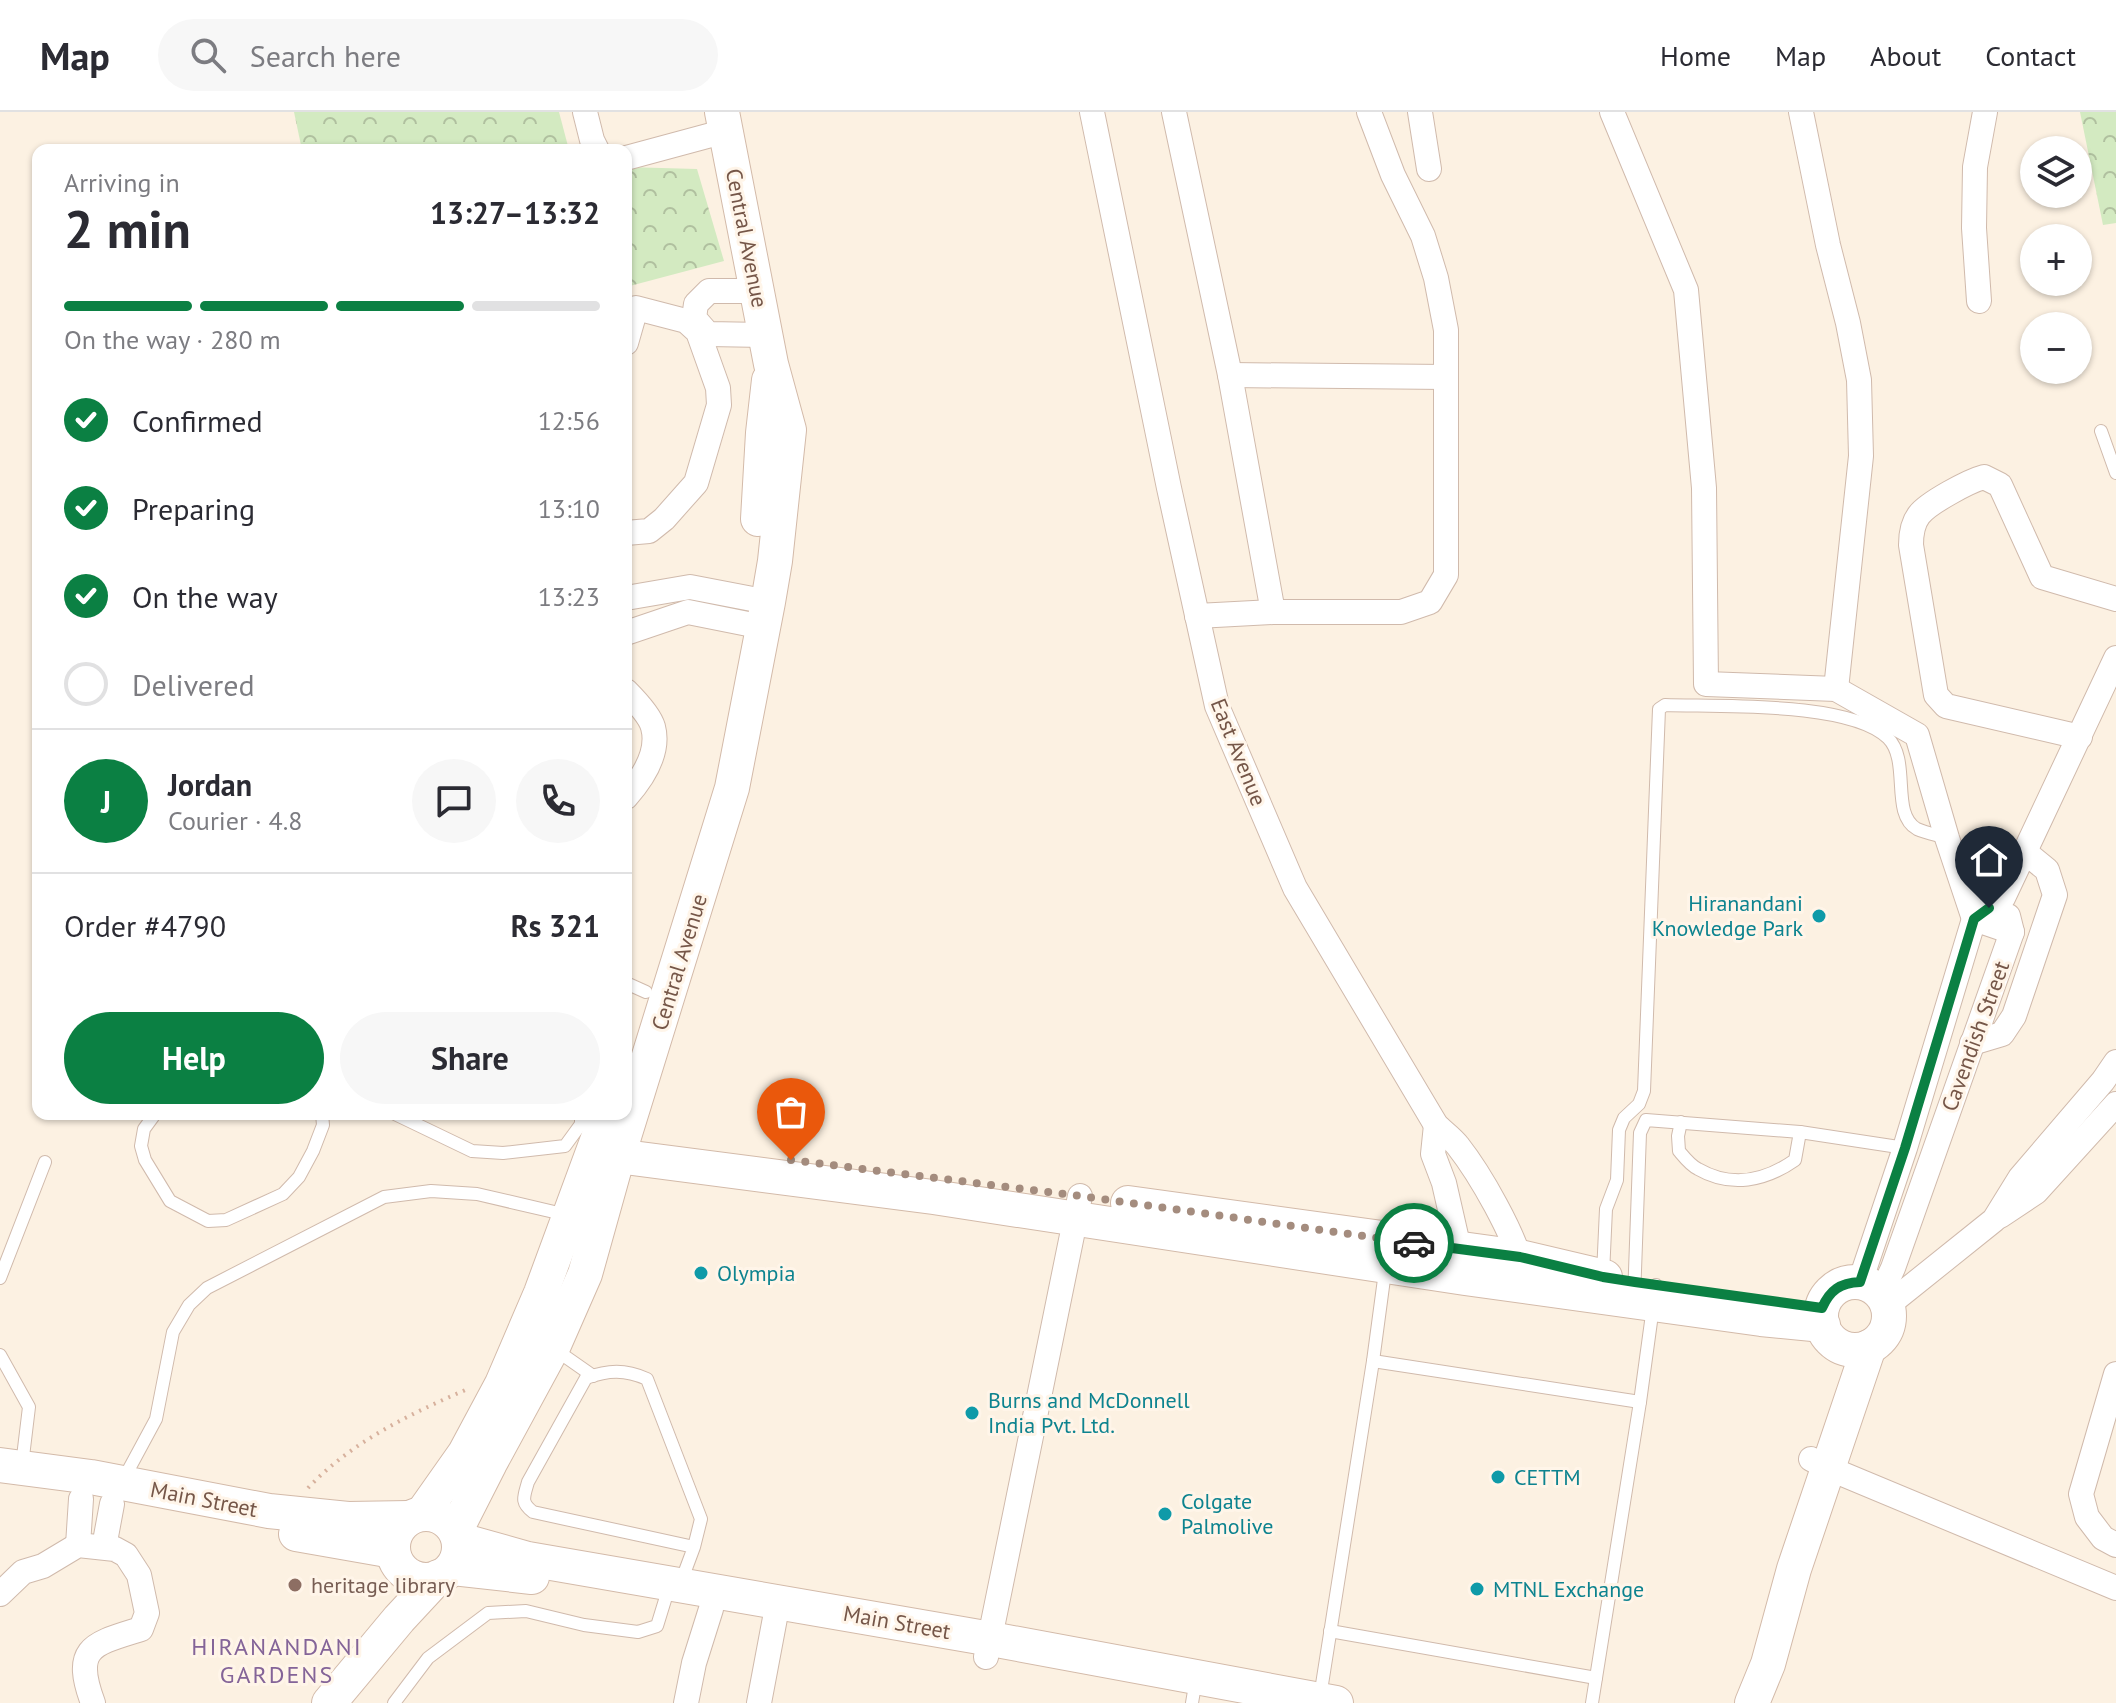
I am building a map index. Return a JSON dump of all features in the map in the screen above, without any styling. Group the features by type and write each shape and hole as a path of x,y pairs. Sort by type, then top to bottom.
{"main road":[{"name":"Central Avenue","path":"632,1059 732,788 755,613 768,350 724,122"},
{"name":"Central Avenue","path":"632,1014 636,987 713,785 755,613"},
{"name":"Central Avenue","path":"309,1703 399,1619 452,1554 514,1389 538,1340 585,1220 604,1135"},
{"path":"604,1135 846,1176 1078,1207 1636,1290 1839,1332 1880,1340 1887,1329 1889,1317 1876,1293 1847,1282 1827,1297 1839,1332 1820,1463 1768,1664 1752,1703"},
{"name":"Central Avenue","path":"415,1516 514,1389"},
{"path":"1729,1703 1820,1463"},
{"name":"Main Street","path":"10,1477 108,1497 269,1511 280,1522 398,1562"},
{"path":"435,1514 447,1520 452,1554 430,1580 417,1579 398,1562 394,1538 399,1527 415,1516 435,1514"},
{"name":"Main Street","path":"280,1522 415,1516"},
{"name":"Main Street","path":"452,1554 521,1575 672,1593 989,1648 1233,1703"},
{"name":"Central Avenue","path":"329,1703 357,1658 398,1562"},
{"name":"Main Street","path":"672,1593 711,1609 776,1611"},
{"name":"Main Street","path":"1194,1692 1327,1701"}],"street":[{"path":"585,112 594,144"},
{"name":"East Avenue","path":"1092,112 1217,706 1295,888 1436,1125 1457,1145 1491,1198 1523,1272"},
{"path":"1174,112 1230,375 1273,612"},
{"path":"1197,616 1273,612 1401,612 1430,602 1446,575 1446,330 1436,278 1423,236 1393,175 1369,112"},
{"path":"1420,112 1429,169"},
{"path":"1612,112 1686,290 1704,488 1706,684 1836,689 1917,735 1974,919"},
{"path":"1801,112 1859,380 1861,456 1836,689"},
{"path":"1979,301 1974,228 1975,167 1985,112"},
{"path":"632,156 724,122"},
{"path":"757,291 709,291 696,304 694,318 708,334 768,350"},
{"path":"632,322 636,308 686,321 698,332 718,388 719,405 696,483 670,513 649,531 632,532"},
{"path":"1230,375 1446,377"},
{"path":"2080,737 1946,706 1936,695 1911,530 1918,516 1928,507 1967,482 1984,477 2000,485 2042,577 2116,599"},
{"path":"696,613 699,588"},
{"path":"632,597 699,588 755,613"},
{"path":"632,631 688,612 755,613"},
{"path":"1974,919 2003,898 2116,658"},
{"path":"632,699 653,726 653,755 632,790"},
{"path":"1972,1043 2002,1034 2014,1016 2055,895 2047,870 2025,852"},
{"name":"Cavendish Street","path":"1876,1293 1893,1268 2012,932 2003,898"},
{"path":"1974,919 2012,932"},
{"name":"Cavendish Street","path":"1876,1293 1891,1191 1974,919"},
{"path":"2050,1159 2112,1079"},
{"path":"1876,1293 1994,1220 2020,1178 2050,1159 2116,1104"},
{"path":"1914,1118 1942,1128"},
{"path":"1436,1125 1433,1154 1444,1183 1462,1264"},
{"path":"1891,1191 1918,1198"},
{"path":"989,1648 1078,1207"},
{"path":"2116,1374 2081,1494 2087,1517 2103,1538 2116,1545"},
{"path":"1820,1463 2116,1588"},
{"path":"0,1594 23,1572 43,1566 78,1545 108,1497"},
{"path":"104,1547 108,1497"},
{"path":"78,1545 115,1549 126,1555 139,1575 147,1613 141,1629 116,1636 88,1651 84,1676 93,1703"},
{"path":"686,1703 694,1663 711,1609"},
{"path":"759,1703 776,1611"}],"lane":[{"path":"2101,431 2116,473"},
{"path":"1636,1290 1606,1209 1617,1180 1619,1130 1624,1118 1639,1104 1644,1091 1659,709 1665,705 1788,710 1834,715 1861,722 1888,738 1898,756 1904,814 1910,823 1917,829 1947,838"},
{"path":"151,1120 144,1129 141,1146 145,1160 170,1201 208,1221 226,1220 283,1194 299,1177 313,1151 323,1120"},
{"path":"407,1120 472,1151 503,1153 565,1146 581,1124 604,1135"},
{"path":"1592,1703 1640,1402 1636,1290 1640,1133 1646,1120 1800,1132 1905,1148"},
{"path":"1681,1122 1679,1151 1695,1168 1719,1178 1746,1180 1777,1172 1795,1160 1800,1132"},
{"path":"0,1278 45,1162"},
{"path":"108,1497 156,1419 173,1332 189,1305 207,1288 384,1197 431,1191 477,1194 585,1220"},
{"path":"1327,1701 1330,1631 1373,1361 1384,1279 1383,1252"},
{"path":"538,1340 593,1376"},
{"path":"0,1355 29,1407 10,1477"},
{"path":"1373,1361 1640,1402"},
{"path":"394,1703 428,1658 488,1613 526,1611 584,1625 638,1632 657,1626 694,1547 701,1519 647,1379 616,1370 586,1378 528,1482 523,1499 525,1506 533,1512 694,1547"},
{"path":"1330,1631 1596,1678"}],"path":[{"path":"280,1522 321,1474 367,1439 476,1385 514,1389"}],"green space":[{"path":"294,112 559,112 567,144 301,144"},
{"path":"2080,112 2116,112 2116,223 2103,225 2092,171 2092,136 2085,136"},
{"path":"632,167 697,169 724,261 632,285"}],"way so far":[{"path":"791,1160 1080,1196 1414,1243"}],"place":[{"name":"Hiranandani Knowledge Park","path":"1819,916"},
{"name":"Olympia","path":"701,1273"},
{"name":"Burns and McDonnell India Pvt. Ltd.","path":"972,1413"},
{"name":"CETTM","path":"1498,1477"},
{"name":"Colgate Palmolive","path":"1165,1514"},
{"name":"heritage library","path":"295,1585"},
{"name":"MTNL Exchange","path":"1477,1589"}],"district":[{"name":"HIRANANDANI GARDENS","path":"277,1661"}],"route":[{"path":"1414,1243 1520,1257 1603,1277 1822,1308 1835,1288 1847,1282 1860,1282 1905,1148 1974,919 1989,908"}]}
